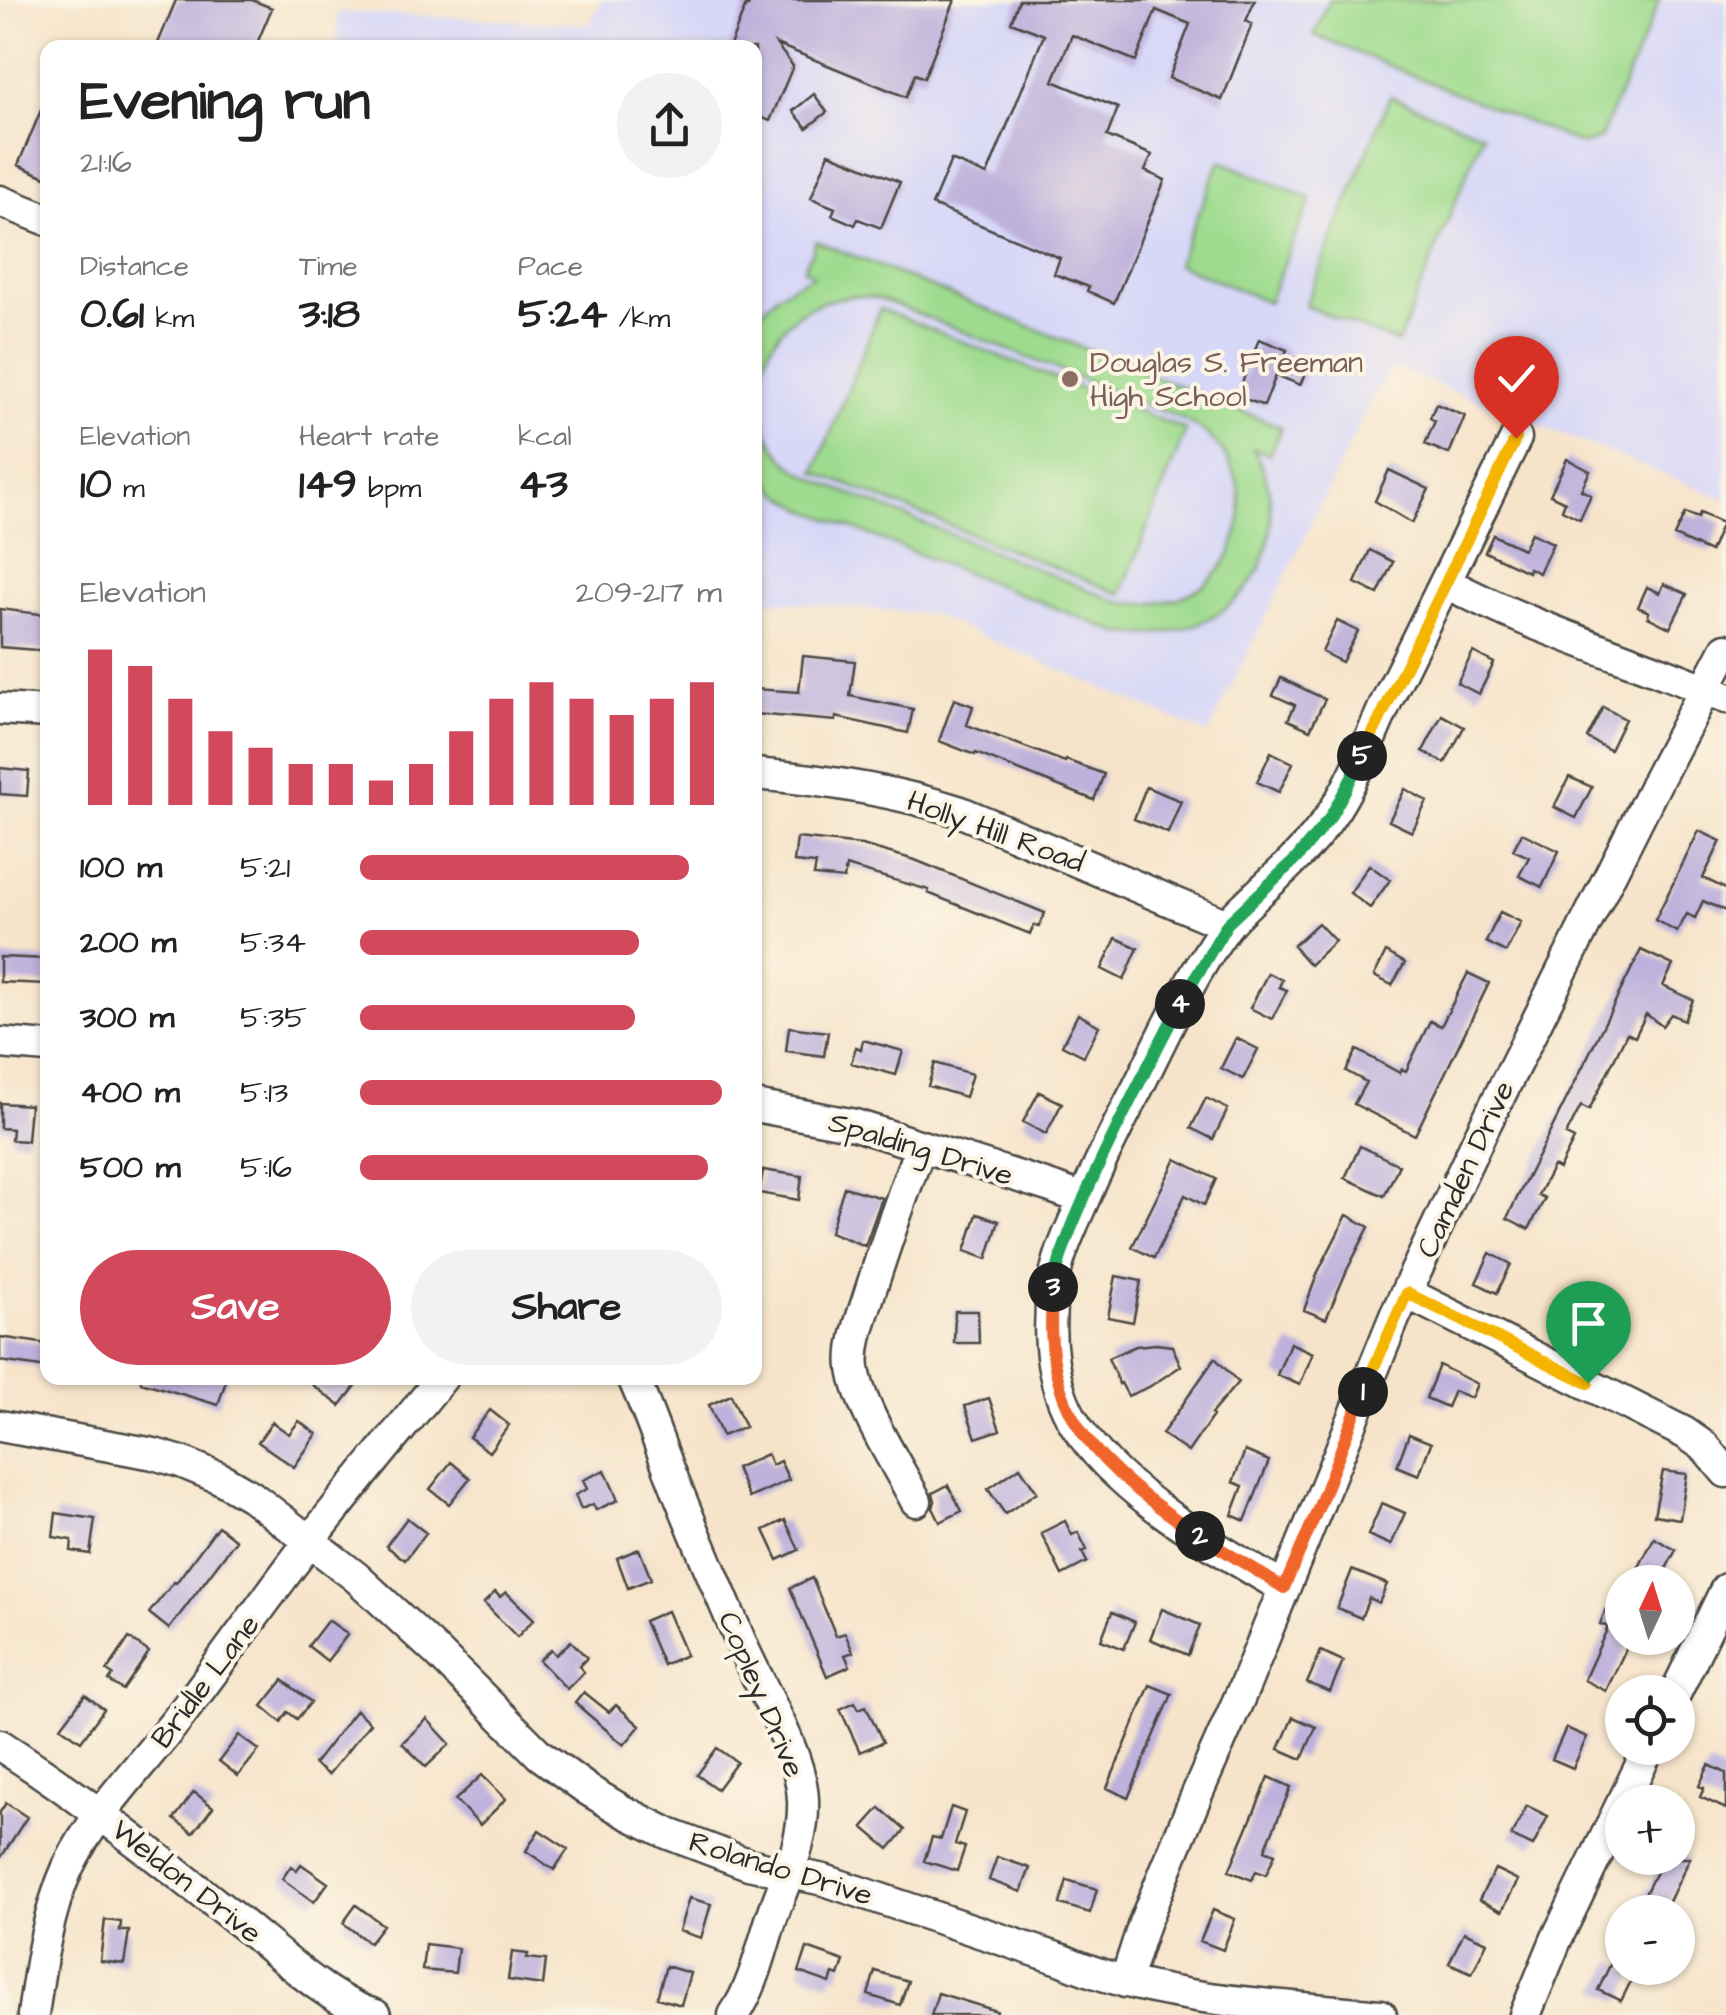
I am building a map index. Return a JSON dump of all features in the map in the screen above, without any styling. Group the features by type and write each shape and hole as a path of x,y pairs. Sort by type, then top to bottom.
{"street":[{"path":"0,201 40,217"},
{"path":"1284,1588 1148,1500 1101,1458 1080,1433 1055,1377 1049,1320 1053,1284 1061,1252 1110,1140 1190,984 1227,924 1296,859 1329,819 1516,438"},
{"path":"1446,582 1556,632 1715,694"},
{"name":"Camden Drive","path":"1124,1982 1189,1812 1407,1293 1488,1118 1715,694 1726,649"},
{"path":"0,709 40,712"},
{"name":"Holly Hill Road","path":"762,775 858,786 961,812 1227,924"},
{"path":"0,1043 40,1046"},
{"name":"Spalding Drive","path":"762,1107 855,1125 1084,1199"},
{"path":"916,1501 863,1400 854,1364 865,1308 898,1203 921,1146"},
{"path":"1407,1293 1685,1433 1705,1447 1726,1472"},
{"name":"Bridle Lane","path":"33,2015 39,1968 56,1898 84,1838 310,1541 436,1385"},
{"name":"Copley Drive","path":"636,1385 702,1551 799,1774 803,1796 798,1850 752,1979 734,2015"},
{"name":"Rolando Drive","path":"0,1426 102,1443 181,1462 251,1496 370,1590 540,1754 588,1790 669,1834 748,1864 824,1880 1124,1982 1255,2002 1381,2015"},
{"path":"1684,1675 1726,1589"},
{"name":"Weldon Drive","path":"0,1745 102,1815 341,2000 375,2015"},
{"path":"1526,2015 1556,1940 1605,1840"}],"shaded area":[{"name":"Douglas S. Freeman High School","path":"601,0 1726,0 1726,499 1393,367 1376,391 1208,734 932,614 762,600 762,40 337,40 337,12 590,24"}],"green space":[{"path":"1329,0 1660,0 1600,139 1583,145 1314,35"},
{"path":"1390,96 1483,134 1398,343 1305,306"},
{"path":"1220,161 1311,199 1268,302 1177,264"},
{"path":"816,241 1281,427 1270,454 1253,449 1266,481 1271,516 1268,546 1243,593 1224,610 1200,623 1175,631 1119,633 806,510 782,495 762,476 762,415 775,447 805,474 1119,602 1140,604 1179,598 1212,578 1234,545 1239,524 1239,489 1233,471 1212,439 1200,429 873,297 840,298 810,307 796,316 770,348 762,374 762,311 779,293 814,275 804,269"},
{"path":"880,309 1186,430 1121,594 815,472"}],"building":[{"path":"176,0 252,0 272,8 258,40 159,40"},
{"path":"751,0 955,0 924,78 915,74 906,97 776,44 793,66 770,121 762,118 762,40 732,40"},
{"path":"1019,0 1255,0 1246,21 1252,24 1222,100 1169,78 1190,24 1156,10 1136,61 1072,35 1053,81 1118,108 1107,136 1152,155 1145,171 1165,180 1114,303 1087,291 1089,287 1054,274 1060,258 932,205 951,160 987,175 1044,35 1011,22"},
{"path":"814,94 827,112 807,128 793,111"},
{"path":"40,113 40,175 18,165"},
{"path":"829,153 900,182 881,228 858,219 855,225 832,215 835,208 811,198"},
{"path":"1259,339 1287,350 1285,355 1310,363 1300,385 1276,375 1264,406 1237,396"},
{"path":"1436,404 1465,416 1449,454 1425,444 1435,421 1430,418"},
{"path":"1567,459 1590,471 1581,490 1591,495 1580,519 1562,510 1565,502 1550,495"},
{"path":"1389,470 1429,489 1412,523 1375,501"},
{"path":"1685,513 1698,518 1700,513 1722,523 1710,552 1674,536"},
{"path":"1531,533 1553,543 1539,573 1529,568 1528,572 1485,552 1493,535 1523,549"},
{"path":"1370,550 1393,562 1378,594 1355,583"},
{"path":"1664,584 1687,594 1670,628 1638,607 1647,587 1660,593"},
{"path":"0,609 40,614 40,650 0,647"},
{"path":"1337,621 1358,631 1342,662 1322,652"},
{"path":"1473,652 1494,663 1479,694 1457,683"},
{"path":"803,656 855,661 850,696 913,709 908,733 836,717 836,721 762,715 762,689 799,692"},
{"path":"1281,678 1325,699 1310,730 1288,720 1295,705 1273,695"},
{"path":"954,699 973,706 967,725 1104,774 1094,800 939,741"},
{"path":"1603,707 1625,719 1610,750 1587,738"},
{"path":"1442,715 1464,727 1445,763 1423,751"},
{"path":"1271,752 1293,763 1279,792 1257,782"},
{"path":"0,768 29,771 27,796 0,794"},
{"path":"1569,777 1592,787 1576,818 1554,807"},
{"path":"1146,787 1181,801 1168,833 1134,819"},
{"path":"1405,789 1427,801 1412,832 1389,821"},
{"path":"1699,831 1721,841 1703,878 1726,889 1726,911 1703,901 1695,918 1687,914 1677,932 1655,920"},
{"path":"1522,833 1559,851 1542,887 1519,876 1529,857 1513,850"},
{"path":"797,838 862,845 915,860 1045,913 1039,927 1034,925 1030,934 928,893 929,890 846,866 844,879 814,876 816,864 794,862"},
{"path":"1369,865 1390,880 1370,908 1350,893"},
{"path":"1500,912 1521,922 1506,952 1486,942"},
{"path":"1318,923 1335,941 1310,965 1293,946"},
{"path":"1116,938 1138,948 1124,980 1102,969"},
{"path":"1641,950 1673,965 1663,986 1693,1000 1684,1020 1671,1014 1662,1026 1646,1014 1635,1037 1627,1033 1589,1110 1581,1106 1566,1135 1574,1139 1559,1169 1553,1166 1538,1195 1545,1198 1529,1229 1507,1218"},
{"path":"1386,952 1405,963 1392,985 1374,976"},
{"path":"0,957 40,959 40,984 0,982"},
{"path":"1268,973 1282,980 1279,987 1287,990 1272,1019 1250,1008"},
{"path":"1468,973 1489,983 1415,1135 1354,1104 1366,1082 1346,1071 1357,1050 1400,1073 1402,1069 1406,1071 1430,1021 1441,1026"},
{"path":"1078,1014 1099,1026 1084,1056 1062,1045"},
{"path":"789,1027 828,1032 824,1056 786,1051"},
{"path":"1236,1038 1258,1049 1243,1079 1221,1068"},
{"path":"863,1040 903,1051 896,1075 851,1063"},
{"path":"935,1063 972,1074 965,1097 928,1086"},
{"path":"1039,1092 1062,1103 1046,1134 1023,1122"},
{"path":"1206,1098 1228,1109 1213,1139 1191,1128"},
{"path":"0,1103 30,1105 27,1141 11,1140 12,1129 0,1128"},
{"path":"1360,1146 1399,1165 1384,1196 1345,1178"},
{"path":"1176,1159 1216,1179 1204,1205 1185,1195 1154,1258 1132,1247"},
{"path":"763,1170 802,1176 799,1200 762,1194"},
{"path":"844,1187 882,1198 865,1246 830,1232"},
{"path":"977,1214 999,1221 987,1259 965,1251"},
{"path":"1347,1215 1369,1227 1326,1319 1304,1310"},
{"path":"1490,1253 1511,1264 1497,1293 1476,1283"},
{"path":"1116,1276 1141,1281 1133,1322 1108,1317"},
{"path":"955,1311 978,1311 979,1343 954,1343"},
{"path":"0,1337 40,1343 40,1367 0,1361"},
{"path":"1290,1343 1313,1353 1300,1385 1277,1375"},
{"path":"1136,1346 1172,1346 1181,1366 1128,1396 1108,1358"},
{"path":"1215,1358 1238,1382 1211,1414 1188,1452 1162,1434"},
{"path":"1439,1365 1477,1384 1471,1398 1454,1391 1447,1407 1426,1398"},
{"path":"151,1385 225,1385 218,1405"},
{"path":"313,1385 356,1385 340,1406"},
{"path":"731,1395 745,1427 722,1436 709,1405"},
{"path":"989,1398 1000,1430 976,1438 965,1406"},
{"path":"490,1410 509,1425 489,1452 469,1437"},
{"path":"299,1421 317,1434 294,1467 258,1442 272,1422 289,1434"},
{"path":"1409,1434 1431,1443 1419,1475 1397,1466"},
{"path":"1245,1451 1269,1461 1245,1521 1232,1515 1243,1486 1233,1482"},
{"path":"767,1454 772,1465 780,1461 789,1480 749,1498 736,1468"},
{"path":"451,1462 470,1478 449,1504 430,1489"},
{"path":"1020,1467 1037,1492 1005,1514 988,1489"},
{"path":"605,1470 618,1500 596,1510 593,1504 581,1509 575,1495 587,1489 583,1480"},
{"path":"1663,1471 1687,1474 1680,1519 1654,1515"},
{"path":"948,1485 962,1511 940,1522 933,1508 933,1493"},
{"path":"1382,1503 1405,1513 1391,1545 1368,1535"},
{"path":"56,1513 95,1519 90,1554 71,1551 72,1540 53,1537"},
{"path":"407,1518 426,1533 405,1560 386,1546"},
{"path":"785,1520 799,1550 778,1560 764,1530"},
{"path":"1065,1521 1072,1535 1078,1532 1087,1550 1082,1552 1087,1562 1062,1575 1041,1533"},
{"path":"218,1526 236,1540 169,1629 149,1613"},
{"path":"1654,1538 1676,1550 1668,1565 1640,1565"},
{"path":"639,1549 651,1579 628,1588 617,1558"},
{"path":"1352,1570 1387,1584 1379,1603 1369,1598 1361,1618 1337,1608"},
{"path":"812,1578 836,1636 845,1633 853,1652 845,1655 850,1666 827,1676 790,1588"},
{"path":"495,1592 500,1597 506,1592 534,1619 517,1637 484,1603"},
{"path":"1162,1609 1200,1625 1188,1655 1150,1639"},
{"path":"667,1611 686,1655 663,1665 644,1621"},
{"path":"1112,1612 1135,1622 1124,1649 1101,1640"},
{"path":"328,1620 348,1634 327,1661 308,1646"},
{"path":"1605,1634 1605,1655 1623,1655 1614,1675 1605,1675 1605,1690 1584,1680"},
{"path":"129,1638 149,1652 123,1690 109,1681 113,1675 107,1671"},
{"path":"571,1641 587,1658 579,1666 584,1672 567,1689 539,1660 551,1649 556,1655"},
{"path":"1321,1651 1343,1661 1330,1692 1307,1683"},
{"path":"283,1680 311,1702 297,1719 288,1712 281,1722 262,1706"},
{"path":"1150,1685 1172,1694 1128,1798 1107,1788"},
{"path":"584,1692 609,1712 616,1705 640,1726 624,1745 575,1703"},
{"path":"85,1695 104,1709 81,1741 61,1727"},
{"path":"855,1702 859,1709 866,1706 883,1742 860,1752 840,1709"},
{"path":"356,1710 370,1723 328,1775 314,1764"},
{"path":"1293,1717 1316,1727 1302,1759 1279,1749"},
{"path":"427,1719 450,1744 426,1767 402,1743"},
{"path":"1566,1728 1587,1737 1573,1768 1552,1759"},
{"path":"239,1735 259,1750 238,1776 219,1761"},
{"path":"717,1748 737,1762 717,1789 697,1775"},
{"path":"1709,1765 1726,1773 1726,1809 1700,1797 1704,1788 1699,1786"},
{"path":"482,1775 506,1799 480,1825 455,1800"},
{"path":"1269,1777 1291,1787 1265,1850 1275,1854 1266,1875 1256,1871 1252,1880 1229,1871"},
{"path":"194,1792 213,1807 193,1833 174,1819"},
{"path":"6,1803 27,1817 0,1859 0,1812"},
{"path":"1527,1806 1548,1816 1533,1846 1511,1836"},
{"path":"951,1807 965,1812 955,1844 965,1847 957,1871 924,1861 932,1837 941,1839"},
{"path":"880,1808 905,1830 889,1849 863,1827"},
{"path":"539,1830 568,1849 554,1870 526,1851"},
{"path":"997,1857 1030,1868 1021,1892 989,1880"},
{"path":"301,1864 328,1883 314,1902 282,1879 291,1866 297,1870"},
{"path":"1495,1869 1518,1880 1502,1911 1479,1900"},
{"path":"1654,1875 1682,1875 1672,1895 1644,1895"},
{"path":"1067,1880 1097,1889 1090,1913 1060,1904"},
{"path":"689,1898 711,1904 701,1938 679,1931"},
{"path":"356,1905 383,1925 369,1943 343,1923"},
{"path":"1213,1910 1235,1919 1223,1950 1200,1941"},
{"path":"105,1920 121,1922 120,1931 129,1931 124,1964 100,1961"},
{"path":"1464,1932 1487,1942 1472,1973 1449,1963"},
{"path":"425,1944 458,1948 455,1973 422,1970"},
{"path":"807,1948 844,1961 839,1976 833,1974 830,1983 799,1972"},
{"path":"512,1952 546,1960 543,1985 508,1980"},
{"path":"666,1966 690,1973 681,2005 657,1998"},
{"path":"875,1971 908,1981 900,2005 868,1995"},
{"path":"1605,1976 1605,1985 1629,1985 1621,2001 1598,1990"},
{"path":"938,1993 997,2011 996,2015 931,2015"}],"place":[{"name":"Douglas S. Freeman High School","path":"1070,379"}],"route":[{"path":"1516,438 1329,819 1296,859 1227,924 1190,984 1110,1140 1061,1252 1053,1284 1050,1344 1055,1377 1068,1412 1101,1458 1148,1500 1284,1588 1354,1412 1407,1293 1588,1383"}]}
